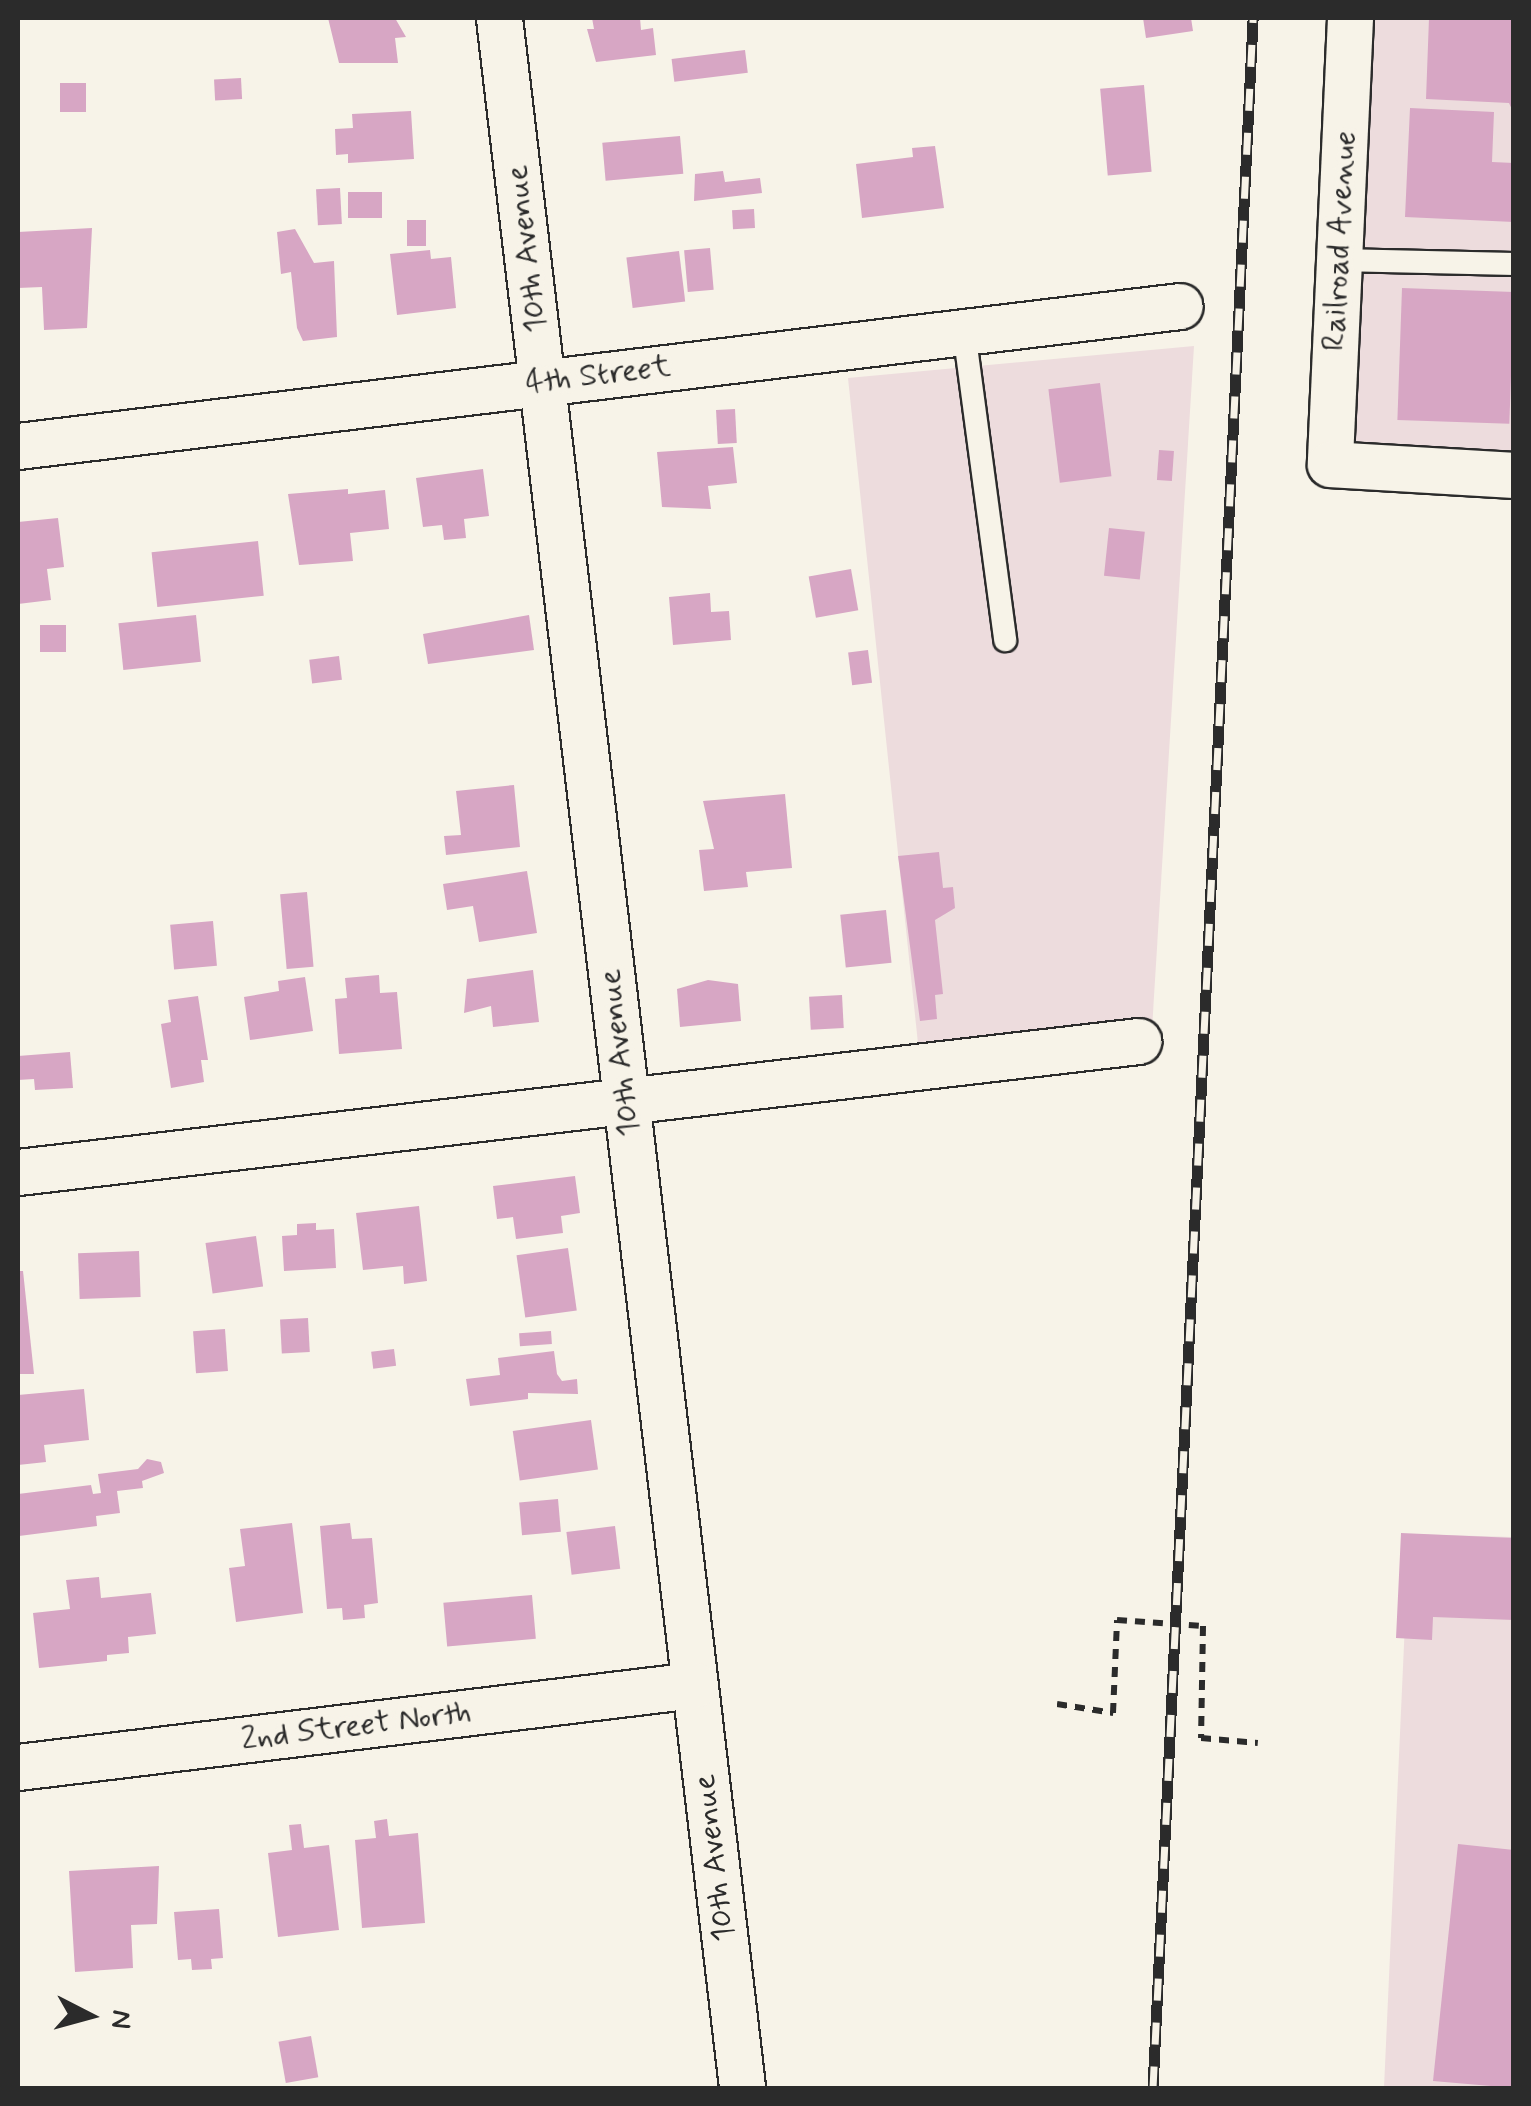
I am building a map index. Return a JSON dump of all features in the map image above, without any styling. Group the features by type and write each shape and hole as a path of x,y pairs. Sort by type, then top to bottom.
{"street":[{"name":"10th Avenue","path":"500,18 626,1102 708,1686 742,2088"},
{"name":"Railroad Avenue","path":"1350,18 1330,464 1514,475"},
{"name":"4th Street","path":"18,446 1180,306"},
{"path":"18,1172 1138,1041"},
{"name":"2nd Street North","path":"18,1767 708,1686"}],"lane":[{"path":"1339,260 1514,264"},
{"path":"964,332 1006,640"}],"path":[{"path":"1057,1704 1113,1713 1117,1620 1203,1626 1201,1738 1258,1742"}],"shaded area":[{"path":"1366,18 1513,18 1513,457 1344,444"},
{"path":"1194,346 1152,1029 919,1053 848,378"},
{"path":"1409,1534 1513,1537 1513,2088 1384,2088"}],"building":[{"path":"328,18 395,18 406,37 395,38 398,63 339,63"},
{"path":"592,18 640,18 641,30 653,28 656,55 596,62 587,29 594,29"},
{"path":"1143,18 1191,18 1193,31 1146,38"},
{"path":"1429,18 1514,18 1514,114 1509,103 1426,99"},
{"path":"745,50 748,73 674,82 672,59"},
{"path":"241,78 242,99 215,100 214,79"},
{"path":"60,83 86,83 86,112 60,112"},
{"path":"1144,85 1152,172 1108,176 1100,89"},
{"path":"1410,108 1494,112 1492,162 1514,163 1514,222 1405,217"},
{"path":"411,111 414,159 348,163 348,154 336,155 335,129 353,128 352,114"},
{"path":"680,136 683,174 606,181 602,143"},
{"path":"935,146 944,208 862,218 856,164 913,157 912,148"},
{"path":"723,171 725,182 760,178 762,193 694,201 695,174"},
{"path":"340,188 342,224 318,225 316,189"},
{"path":"348,192 382,192 382,218 348,218"},
{"path":"754,209 755,228 733,229 732,210"},
{"path":"407,220 426,220 426,246 407,246"},
{"path":"92,228 87,328 44,330 42,287 18,288 18,232"},
{"path":"295,229 314,263 334,261 337,337 303,341 297,328 291,272 281,274 277,232"},
{"path":"710,248 714,290 688,292 684,250"},
{"path":"430,250 431,259 451,257 456,308 397,315 390,254"},
{"path":"679,251 685,302 633,308 626,257"},
{"path":"1402,288 1514,292 1509,424 1397,420"},
{"path":"1100,383 1111,476 1060,483 1048,389"},
{"path":"735,409 737,443 718,444 716,410"},
{"path":"733,447 737,483 708,486 711,509 662,507 657,452"},
{"path":"1159,450 1174,451 1172,481 1157,480"},
{"path":"483,469 489,516 464,519 466,538 444,540 442,525 423,527 416,478"},
{"path":"348,489 348,494 385,490 389,529 350,533 353,561 299,565 288,494"},
{"path":"58,518 64,567 47,569 51,600 18,604 18,522"},
{"path":"1109,528 1145,532 1140,580 1104,576"},
{"path":"258,541 264,596 157,607 152,552"},
{"path":"851,569 858,610 816,618 809,576"},
{"path":"710,593 711,612 729,611 731,640 673,645 669,597"},
{"path":"196,615 201,662 123,670 118,623"},
{"path":"529,615 534,650 428,664 423,634"},
{"path":"40,625 66,625 66,652 40,652"},
{"path":"868,650 872,683 852,685 848,652"},
{"path":"339,656 342,680 312,683 309,660"},
{"path":"514,785 520,847 446,855 444,836 461,835 456,791"},
{"path":"785,794 792,868 746,872 748,887 704,891 699,850 714,849 703,801"},
{"path":"939,852 943,888 953,887 955,908 935,920 943,994 935,995 937,1019 920,1021 898,856"},
{"path":"527,871 537,933 479,942 473,906 447,910 443,884"},
{"path":"307,892 314,967 287,969 280,894"},
{"path":"886,910 892,963 846,968 840,915"},
{"path":"213,921 217,966 174,970 170,925"},
{"path":"533,970 539,1022 493,1027 491,1006 464,1013 467,979"},
{"path":"379,975 380,993 397,992 402,1049 339,1054 335,999 347,998 345,978"},
{"path":"305,977 313,1031 250,1040 244,997 279,991 278,981"},
{"path":"708,980 738,984 741,1021 680,1027 677,989"},
{"path":"842,995 844,1028 811,1030 809,997"},
{"path":"198,996 208,1060 201,1060 204,1082 171,1088 161,1024 171,1022 168,1000"},
{"path":"70,1052 73,1088 35,1090 34,1079 18,1080 18,1056"},
{"path":"575,1176 580,1213 561,1216 563,1233 516,1239 513,1217 497,1219 493,1186"},
{"path":"419,1206 427,1281 404,1284 403,1266 363,1270 356,1213"},
{"path":"316,1223 316,1230 334,1229 336,1268 284,1271 282,1236 297,1235 297,1224"},
{"path":"256,1236 263,1287 213,1294 205,1243"},
{"path":"568,1248 577,1310 525,1318 517,1255"},
{"path":"139,1251 141,1297 80,1299 78,1253"},
{"path":"18,1271 23,1271 34,1374 18,1374"},
{"path":"308,1318 310,1352 282,1353 280,1319"},
{"path":"225,1329 228,1371 196,1373 193,1331"},
{"path":"551,1331 552,1344 520,1346 519,1333"},
{"path":"394,1349 396,1366 373,1369 371,1352"},
{"path":"554,1351 557,1374 562,1381 577,1379 578,1394 528,1393 528,1399 470,1406 466,1379 500,1375 498,1358"},
{"path":"84,1389 89,1440 44,1445 46,1462 18,1465 18,1395"},
{"path":"591,1420 598,1470 520,1481 513,1431"},
{"path":"147,1459 161,1462 164,1473 142,1481 143,1488 117,1491 120,1513 96,1516 97,1526 19,1536 18,1494 91,1485 93,1494 101,1493 98,1474 138,1469"},
{"path":"558,1499 561,1532 522,1535 519,1502"},
{"path":"292,1523 303,1613 236,1622 229,1568 245,1566 240,1529"},
{"path":"350,1523 352,1539 372,1538 378,1603 364,1605 365,1618 343,1620 342,1608 327,1609 320,1526"},
{"path":"615,1526 620,1569 572,1575 566,1532"},
{"path":"1401,1533 1514,1538 1514,1620 1433,1617 1432,1640 1396,1638"},
{"path":"99,1577 101,1598 151,1593 156,1634 128,1637 129,1653 107,1655 107,1661 39,1668 33,1613 70,1609 66,1580"},
{"path":"532,1595 536,1639 447,1647 443,1603"},
{"path":"387,1819 389,1836 418,1833 425,1923 362,1928 355,1840 376,1838 374,1821"},
{"path":"301,1824 304,1848 329,1845 339,1930 278,1937 268,1853 292,1850 289,1825"},
{"path":"1458,1844 1514,1850 1514,2088 1433,2081"},
{"path":"159,1866 157,1924 131,1925 133,1968 75,1972 69,1871"},
{"path":"219,1909 223,1958 211,1959 212,1969 192,1970 191,1959 178,1960 174,1912"},
{"path":"311,2036 318,2077 286,2083 279,2042"}],"railway":[{"path":"1153,2088 1253,18"}]}
